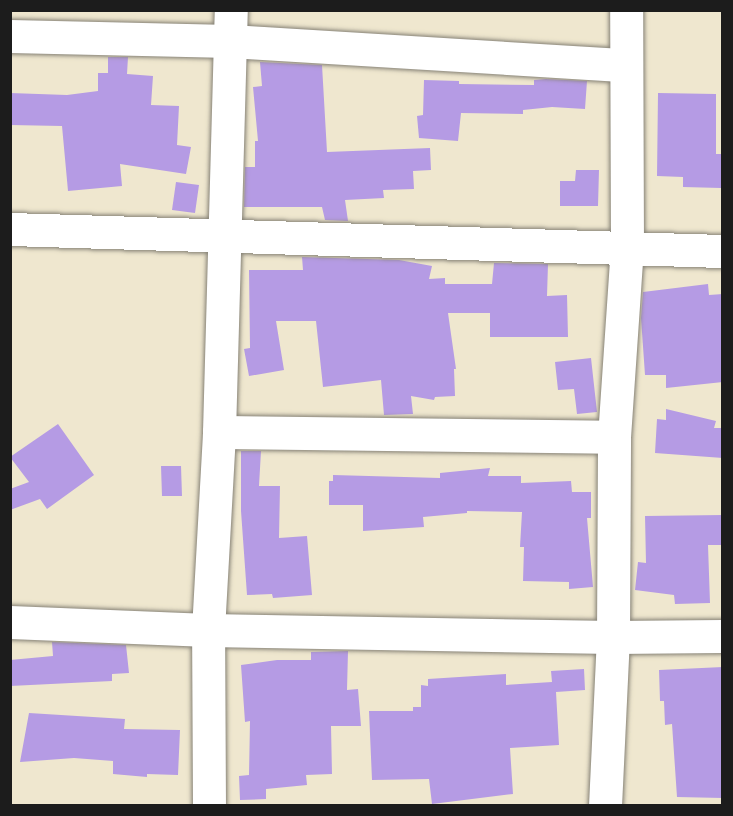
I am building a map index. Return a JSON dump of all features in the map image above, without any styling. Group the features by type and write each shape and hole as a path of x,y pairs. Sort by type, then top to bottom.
{"street":[{"path":"605,806 613,637 614,437 627,248 626,10"},
{"path":"10,36 230,26 625,64"},
{"path":"209,806 208,630 219,432 230,26"},
{"path":"10,229 225,238 723,251"},
{"path":"219,432 614,437"},
{"path":"10,622 208,630 613,637 723,636"}],"building":[{"path":"108,57 128,57 127,74 153,76 151,105 179,106 177,145 191,147 186,174 120,164 122,186 68,191 62,126 10,125 10,93 67,95 98,91 98,73 108,73"},
{"path":"260,62 322,65 327,152 430,148 431,170 413,171 414,189 383,190 384,198 345,200 348,221 325,220 322,207 244,207 245,167 255,167 255,141 258,141 253,87 262,86"},
{"path":"424,80 459,81 459,84 534,85 534,80 587,81 585,109 552,107 523,110 523,114 461,113 458,141 419,138 417,116 423,115"},
{"path":"658,93 716,94 716,154 721,154 721,188 683,187 683,177 657,176"},
{"path":"576,170 599,170 598,206 560,206 560,181 575,181"},
{"path":"176,182 199,185 195,213 172,210"},
{"path":"302,257 399,260 432,266 429,279 445,278 445,284 492,284 494,263 548,264 547,296 567,295 568,337 490,337 490,313 448,313 456,369 454,369 455,396 435,397 434,400 411,396 413,414 384,415 381,380 323,387 316,321 276,321 284,370 249,376 244,349 250,348 249,270 303,270"},
{"path":"708,284 709,295 723,294 723,382 666,388 666,375 645,375 641,318 643,292"},
{"path":"591,358 597,412 577,414 574,389 558,390 555,362"},
{"path":"666,409 716,421 714,428 723,428 723,458 655,453 657,419 666,420"},
{"path":"58,424 94,475 47,509 40,499 10,510 10,489 29,482 10,457"},
{"path":"241,451 261,451 259,486 280,486 279,538 307,536 312,595 273,598 272,594 247,595 241,511"},
{"path":"161,466 181,466 182,496 162,496"},
{"path":"490,468 488,476 521,476 521,483 571,481 572,492 591,492 591,518 587,518 593,587 569,589 569,582 523,581 524,547 520,547 522,512 467,511 467,513 423,517 424,527 363,531 363,505 329,505 329,481 333,481 333,475 440,478 440,473"},
{"path":"723,515 723,545 708,545 710,603 675,604 674,595 635,590 638,562 646,563 645,516"},
{"path":"52,642 126,645 129,673 112,674 112,681 10,686 10,660 53,656"},
{"path":"348,651 347,690 358,689 361,726 331,726 332,774 306,775 307,785 266,789 266,799 240,800 239,776 249,775 250,721 245,722 241,665 277,660 311,660 311,652"},
{"path":"723,667 723,798 677,797 672,724 665,725 664,701 660,701 659,670"},
{"path":"584,669 585,690 556,692 559,745 510,748 513,794 432,804 429,779 372,780 369,711 413,711 413,707 421,707 421,685 428,686 428,679 506,674 506,685 552,682 551,671"},
{"path":"29,713 125,719 124,729 180,730 178,775 147,774 147,777 113,774 113,761 74,758 20,762"}]}
